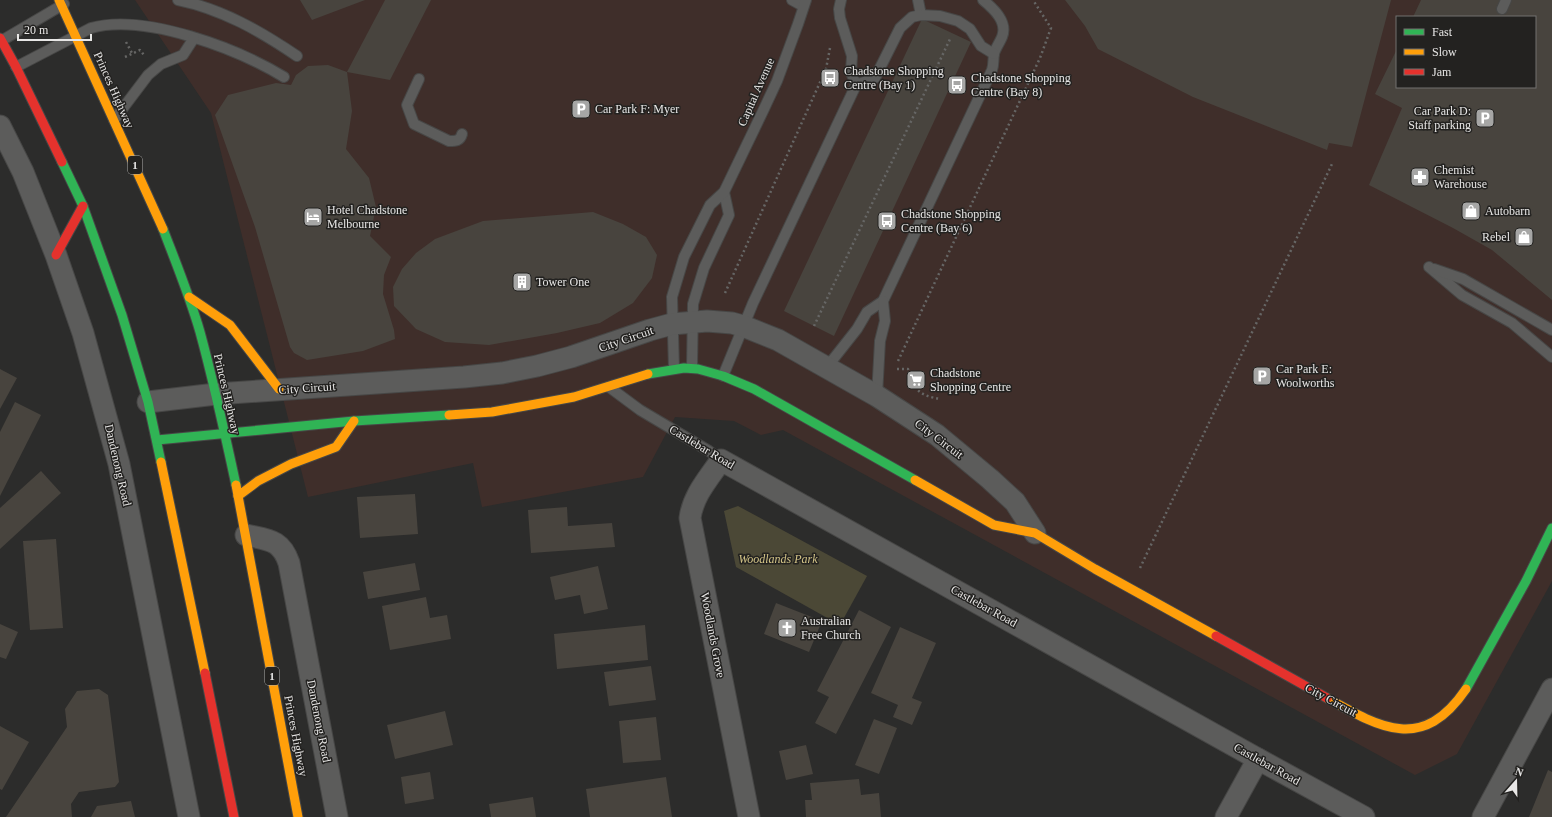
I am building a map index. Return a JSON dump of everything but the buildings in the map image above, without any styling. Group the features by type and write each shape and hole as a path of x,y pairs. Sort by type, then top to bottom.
{"main road":[{"name":"Princes Highway","path":"64,1 76,35 160,222 189,297 200,332 216,394 246,535 298,817"},
{"path":"1,40 16,67 83,206 122,315 148,402 157,440 234,817"},
{"path":"56,255 83,206"},
{"path":"189,297 230,324 279,389"},
{"name":"City Circuit","path":"157,440 354,421 492,412 544,403 609,387 652,373 674,369 692,368 724,376 763,394 994,524 1035,533 1130,589 1356,714 1390,727 1402,729 1419,728 1441,717 1455,703 1472,679 1537,560 1552,528"},
{"path":"238,496 258,481 291,464 336,447 354,421"}],"street":[{"name":"Dandenong Road","path":"0,126 24,172 56,255 83,333 119,464 189,817"},
{"name":"City Circuit","path":"148,402 216,394 464,378 502,373 571,357 682,323 715,321 743,326 778,340 877,396 937,435 990,478 1015,502 1035,533"},
{"name":"Castlebar Road","path":"721,460 1364,817"},
{"name":"Woodlands Grove","path":"721,460 693,502 690,518 749,817"},
{"name":"Dandenong Road","path":"246,535 273,540 283,548 289,563 337,817"},
{"path":"1483,817 1552,689"},
{"path":"1226,817 1258,759"}],"lane":[{"path":"178,0 195,4 242,22 297,56"},
{"path":"792,0 804,3"},
{"path":"841,0 839,9 840,18 852,56 851,72 856,86"},
{"path":"918,0 921,15"},
{"path":"827,367 857,329 867,312 883,301 992,70 994,54 1003,35 1004,28 996,11 983,0"},
{"path":"1,40 64,1"},
{"name":"Capital Avenue","path":"692,368 682,323 672,297 684,257 710,205 724,192 777,81 804,3"},
{"path":"724,376 752,303 856,86 875,78 900,28 912,17 921,15 940,16 958,21 970,29 981,46 994,54"},
{"path":"16,67 91,28 102,25 118,24 154,28 194,38 255,61 284,77"},
{"path":"114,120 148,75 161,64 183,55 194,38"},
{"path":"419,79 407,105 414,124 449,141 460,139 462,134"},
{"name":"Capital Avenue","path":"674,369 682,323 693,304 700,278 729,215 724,192"},
{"path":"1552,330 1463,278 1429,267 1462,295 1512,323 1552,357"},
{"path":"877,396 880,341 885,321 883,301"},
{"name":"Castlebar Road","path":"609,387 640,410 709,451 721,460"}],"path":[{"path":"941,399 928,397 920,392 913,385 908,369 894,370 1040,58 1051,28 1033,0"},
{"path":"814,326 953,33"},
{"path":"124,39 132,54"},
{"path":"725,293 826,69 830,55 830,44"},
{"path":"125,57 140,50 148,60"},
{"path":"1130,589 1332,164"}],"shaded area":[{"name":"Chadstone Shopping Centre","path":"135,0 1552,0 1552,581 1457,754 1415,775 783,430 761,435 734,421 675,417 643,477 482,507 473,463 308,497 211,113"}],"green space":[{"name":"Woodlands Park","path":"738,506 867,576 840,625 736,567 724,511"}],"traffic: fast":[{"path":"62,162 83,206 122,315 148,402 161,462"},
{"path":"163,229 200,332 215,389 236,485"},
{"path":"648,374 684,368 698,369 723,376 754,389 915,480"},
{"path":"157,440 354,421 449,415"},
{"path":"1466,689 1526,581 1552,528"}],"traffic: slow":[{"path":"59,0 163,229"},
{"path":"189,297 230,325 279,389"},
{"path":"449,415 492,412 574,397 648,374"},
{"path":"238,496 258,481 291,464 336,447 354,421"},
{"path":"161,462 205,673"},
{"path":"915,480 994,525 1035,533 1095,569 1216,636"},
{"path":"236,485 298,817"},
{"path":"1327,698 1366,719 1384,725 1401,729 1418,728 1434,721 1450,709 1466,689"}],"traffic: jam":[{"path":"0,38 16,67 62,162"},
{"path":"56,255 83,206"},
{"path":"1216,636 1327,698"},
{"path":"205,673 234,817"}],"place":[{"name":"Chadstone Shopping Centre (Bay 1)","path":"830,78"},
{"name":"Chadstone Shopping Centre (Bay 8)","path":"957,85"},
{"name":"Car Park F: Myer","path":"581,109"},
{"name":"Car Park D: Staff parking","path":"1485,118"},
{"name":"Chemist Warehouse","path":"1420,177"},
{"name":"Autobarn","path":"1471,211"},
{"name":"Hotel Chadstone Melbourne","path":"313,217"},
{"name":"Chadstone Shopping Centre (Bay 6)","path":"887,221"},
{"name":"Rebel","path":"1524,237"},
{"name":"Tower One","path":"522,282"},
{"name":"Car Park E: Woolworths","path":"1262,376"},
{"name":"Chadstone Shopping Centre","path":"916,380"},
{"name":"Australian Free Church","path":"787,628"}]}
